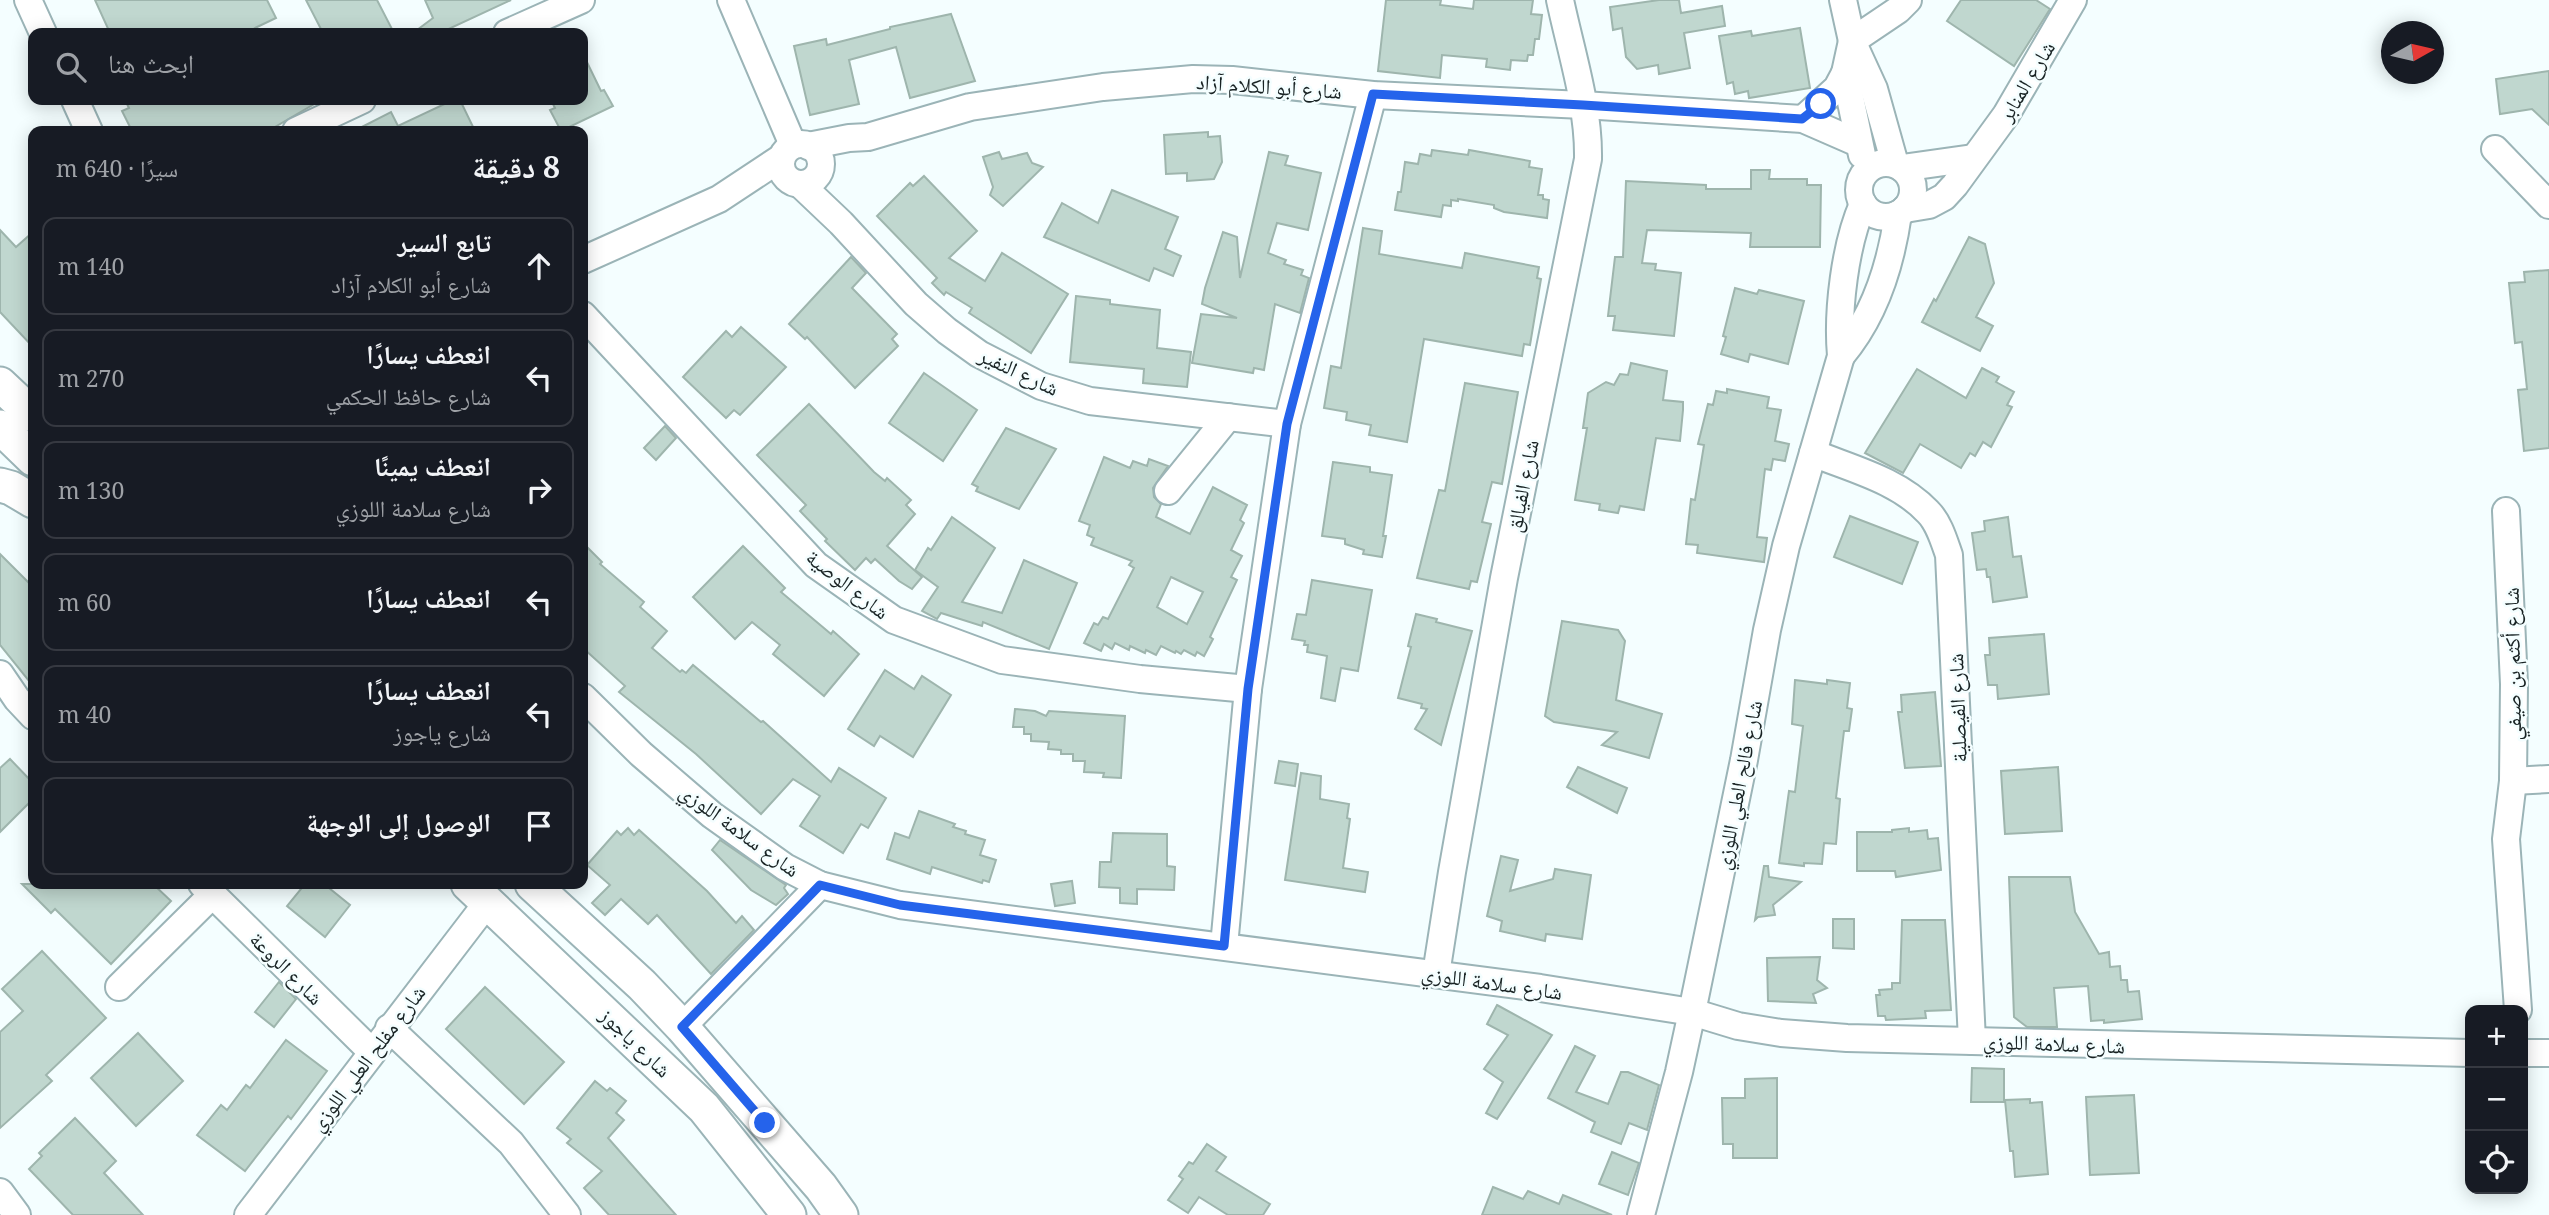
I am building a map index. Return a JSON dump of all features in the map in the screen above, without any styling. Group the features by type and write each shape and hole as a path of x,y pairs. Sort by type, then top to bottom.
{"main road":[{"path":"0,384 28,410"},
{"path":"0,427 28,454"},
{"path":"0,485 28,498"},
{"name":"شارع ياجوز","path":"537,889 642,985 682,1027 821,1187 841,1215"},
{"name":"شارع ياجوز","path":"477,893 704,1108 789,1215"}],"street":[{"path":"28,0 41,28"},
{"path":"518,28 581,0"},
{"name":"شارع النفير","path":"732,0 802,165 841,223 888,276 947,331 979,354 1041,386 1090,401 1287,424"},
{"name":"شارع الفيالق","path":"1436,974 1507,564 1585,177 1588,138 1560,0"},
{"path":"1843,0 1852,41 1874,89 1899,166 1913,185 1913,195 1902,212 1880,216 1870,212 1863,204 1860,184 1867,171 1878,164 1899,166 1973,158"},
{"path":"1802,119 1837,88 1845,74 1852,41 1898,10 1908,0"},
{"name":"شارع المنابر","path":"1902,212 1929,205 1944,197 1963,175 2006,115 2073,0"},
{"path":"1845,74 1858,143 1867,171"},
{"name":"شارع أبو الكلام آزاد","path":"588,258 719,199 802,165 854,148 868,137 970,107 1103,87 1193,79 1232,80 1373,94 1802,119 1858,143"},
{"path":"1224,946 1248,689 1287,424 1373,94"},
{"path":"77,105 87,126"},
{"path":"307,126 351,105"},
{"path":"2495,149 2549,205"},
{"name":"شارع فالح العلي اللوزي","path":"1641,1215 1679,1072 1786,546 1841,356 1839,328 1842,297 1856,220 1863,204"},
{"name":"شارع فالح العلي اللوزي","path":"1841,356 1858,335 1874,299 1902,212"},
{"name":"شارع الوصية","path":"588,320 816,565 894,620 1002,660 1140,679 1248,689"},
{"path":"1168,491 1228,417"},
{"name":"شارع الفيصلية","path":"1813,453 1891,484 1908,495 1930,513 1949,555 1972,1041"},
{"name":"شارع أكثم بن صيفي","path":"2506,511 2514,684 2513,781 2506,839 2518,1005"},
{"path":"0,674 17,708"},
{"name":"شارع سلامة اللوزي","path":"588,702 641,754 712,815 785,867 820,885 900,905 1565,991 1692,1012 1738,1026 1781,1033 1847,1038 2465,1053"},
{"path":"2513,781 2549,779"},
{"path":"682,1027 820,885"},
{"path":"119,987 207,889"},
{"name":"شارع الروعة","path":"207,889 372,1052"},
{"name":"شارع مفلح العلي اللوزي","path":"248,1215 372,1052 477,893"},
{"path":"389,1028 511,1143 567,1215"},
{"path":"2528,1053 2549,1053"},
{"path":"0,1192 18,1215"}],"building":[{"path":"95,0 267,0 276,18 255,28 108,28"},
{"path":"306,0 377,0 391,28 320,28"},
{"path":"425,0 511,0 451,28 420,28 433,18"},
{"path":"1386,0 1441,0 1440,5 1473,9 1474,0 1533,0 1531,14 1542,15 1539,39 1535,39 1533,55 1528,55 1527,61 1511,60 1510,70 1486,67 1487,59 1442,55 1440,78 1378,71"},
{"path":"1679,0 1681,13 1722,6 1725,26 1684,33 1690,68 1659,74 1658,65 1637,69 1626,57 1622,28 1613,30 1610,7"},
{"path":"1961,0 2036,0 2050,9 2014,66 1947,21"},
{"path":"951,14 975,81 910,98 896,47 849,60 859,104 810,115 794,46 826,39 827,45 890,27"},
{"path":"1800,28 1810,88 1749,98 1748,91 1735,94 1733,82 1727,84 1719,36 1751,31 1752,36"},
{"path":"588,64 601,91 604,90 613,106 571,126 558,126 550,110 555,108 554,105 588,105"},
{"path":"2549,71 2549,125 2532,109 2500,114 2496,79"},
{"path":"128,105 312,105 277,126 130,126 122,111 129,108"},
{"path":"442,105 462,105 473,126 398,126"},
{"path":"391,112 398,126 364,126"},
{"path":"1208,132 1208,137 1220,136 1222,162 1214,179 1187,181 1187,173 1166,174 1164,135"},
{"path":"1432,150 1468,155 1469,150 1530,161 1529,167 1542,169 1538,195 1549,200 1547,218 1504,212 1494,208 1494,205 1458,199 1451,200 1451,206 1443,205 1441,217 1395,210 1398,192 1401,192 1405,162 1418,164 1420,154 1431,156"},
{"path":"999,152 1002,159 1027,153 1032,163 1043,167 1003,206 990,195 993,187 983,157"},
{"path":"1269,152 1288,156 1285,165 1321,173 1308,230 1277,223 1268,253 1286,260 1284,264 1303,270 1301,275 1309,278 1300,313 1275,304 1264,370 1254,368 1253,373 1192,363 1201,314 1237,318 1202,304 1205,288 1223,232 1237,237 1240,278"},
{"path":"1751,170 1770,170 1769,179 1807,179 1807,185 1821,185 1820,247 1750,247 1751,233 1647,230 1642,263 1656,264 1655,270 1681,273 1674,336 1613,330 1615,316 1608,316 1615,257 1623,257 1626,181 1706,185 1706,189 1751,189"},
{"path":"924,176 977,231 949,258 985,281 1002,253 1068,294 1031,353 969,313 972,308 946,292 944,295 932,283 937,278 877,216 910,183 913,186"},
{"path":"1112,190 1178,217 1165,249 1181,256 1173,276 1154,268 1149,281 1044,237 1062,203 1098,223"},
{"path":"1363,228 1382,231 1379,254 1462,268 1465,253 1539,267 1537,278 1541,279 1530,345 1524,344 1522,356 1424,339 1407,442 1369,435 1371,425 1346,420 1347,412 1324,408 1331,366 1341,368"},
{"path":"0,230 16,247 28,236 28,342 0,312"},
{"path":"1969,237 1985,244 1994,283 1976,317 1993,326 1980,351 1922,322"},
{"path":"851,257 866,273 852,288 897,334 892,339 898,346 855,388 807,337 805,339 789,324"},
{"path":"2549,270 2549,448 2524,451 2518,390 2527,389 2522,342 2515,343 2509,283 2525,282 2524,272"},
{"path":"1735,288 1757,294 1759,290 1804,301 1788,364 1750,354 1748,362 1721,354"},
{"path":"1076,296 1110,300 1110,304 1160,310 1157,348 1191,352 1187,387 1143,383 1144,369 1070,362"},
{"path":"741,327 786,367 740,415 734,410 726,418 683,377 726,331 732,337"},
{"path":"1631,363 1667,371 1663,400 1683,402 1683,410 1680,441 1656,438 1644,510 1620,506 1618,513 1599,510 1600,504 1575,500 1587,428 1583,428 1588,393 1606,382 1614,385 1620,374 1628,375"},
{"path":"1982,368 1999,377 1996,382 2014,392 2007,405 2012,407 1991,447 1983,442 1975,456 1970,453 1961,468 1920,444 1903,473 1865,453 1917,369 1966,398"},
{"path":"924,373 977,410 943,461 889,423"},
{"path":"1465,383 1518,392 1502,484 1492,482 1482,522 1491,524 1477,582 1471,581 1469,589 1417,578 1439,490 1445,491"},
{"path":"1727,389 1769,397 1767,408 1781,410 1775,441 1789,444 1785,461 1773,459 1771,470 1765,469 1757,537 1767,538 1764,562 1697,553 1698,545 1686,544 1691,499 1695,500 1704,445 1698,444 1708,404 1713,405 1716,391 1727,393"},
{"path":"809,404 874,472 885,481 887,478 911,500 906,505 915,514 887,546 922,577 912,589 875,559 871,563 866,558 855,570 825,541 827,539 800,511 806,505 757,455"},
{"path":"665,426 676,438 656,460 644,448"},
{"path":"1006,428 1056,449 1019,509 976,491 978,487 972,484"},
{"path":"1104,457 1130,468 1133,461 1147,466 1149,459 1168,466 1153,488 1154,497 1161,504 1156,517 1190,534 1213,487 1247,505 1240,520 1244,523 1231,550 1242,556 1231,577 1237,580 1204,656 1197,652 1195,656 1184,650 1181,654 1176,651 1175,653 1161,646 1156,655 1130,646 1129,650 1115,643 1112,649 1104,644 1101,651 1084,643 1094,623 1098,625 1103,617 1108,619 1134,568 1129,565 1132,561 1091,545 1094,538 1087,535 1090,525 1079,521","holes":["1171,577 1203,592 1187,624 1157,607"]},
{"path":"1333,462 1370,467 1370,472 1392,475 1382,557 1363,554 1364,550 1345,544 1345,539 1322,536"},
{"path":"1850,516 1918,542 1902,584 1834,557"},
{"path":"952,517 995,548 962,602 1002,613 1024,560 1077,583 1049,649 983,622 982,626 941,613 937,619 922,611 938,587 915,570"},
{"path":"2008,517 2013,557 2021,556 2027,597 1993,602 1990,577 1987,577 1986,569 1977,570 1972,533 1985,531 1984,521"},
{"path":"743,546 785,588 781,592 859,654 824,696 773,654 780,645 752,622 735,639 693,597"},
{"path":"588,548 602,562 600,564 644,602 640,607 667,631 652,648 680,672 682,670 686,673 693,665 763,721 831,782 839,768 886,798 868,828 861,824 843,853 800,826 820,796 793,779 761,814 696,754 619,692 625,686 588,653"},
{"path":"0,554 28,582 28,680 0,645"},
{"path":"1312,580 1372,590 1358,671 1341,668 1335,701 1321,698 1327,656 1307,652 1308,645 1304,645 1305,641 1292,639 1297,614 1306,615"},
{"path":"1416,614 1472,631 1441,745 1415,729 1427,709 1421,708 1422,704 1398,698"},
{"path":"1562,621 1618,630 1625,641 1616,700 1662,714 1649,758 1602,745 1617,732 1554,722 1545,716"},
{"path":"2044,634 2049,694 1998,699 1997,685 1988,685 1985,655 1990,655 1989,638"},
{"path":"885,670 914,689 922,676 951,695 913,757 880,736 874,746 848,729"},
{"path":"1795,680 1827,684 1827,680 1850,683 1847,708 1852,709 1849,731 1844,731 1836,798 1840,799 1836,844 1824,843 1822,864 1804,863 1804,866 1779,863 1789,791 1795,792 1803,726 1792,724"},
{"path":"1935,692 1941,766 1905,768 1898,712 1902,712 1901,695"},
{"path":"1015,709 1035,711 1046,716 1049,711 1125,716 1121,778 1103,777 1104,773 1084,772 1085,761 1073,761 1073,754 1061,754 1061,750 1048,749 1049,742 1031,741 1031,734 1024,734 1024,727 1013,727"},
{"path":"10,759 28,778 28,804 0,832 0,768"},
{"path":"1279,761 1298,764 1295,786 1275,783"},
{"path":"1578,767 1627,788 1617,813 1567,787"},
{"path":"2058,767 2062,831 2005,834 2001,771"},
{"path":"1301,773 1321,776 1320,799 1349,804 1347,818 1350,819 1343,868 1368,872 1365,892 1285,880"},
{"path":"919,811 955,824 953,827 966,831 965,834 985,840 980,855 996,860 989,882 983,880 982,883 932,867 930,874 887,859 895,833 909,838"},
{"path":"628,828 634,835 639,830 707,891 736,923 742,916 754,930 711,974 657,915 648,924 621,899 605,915 592,903 610,885 588,864 617,831 621,835"},
{"path":"1909,828 1909,832 1927,830 1928,839 1938,838 1941,870 1896,877 1895,871 1857,871 1857,832 1892,832"},
{"path":"1113,833 1167,834 1167,866 1175,867 1174,890 1137,889 1137,904 1120,903 1120,888 1099,887 1100,862 1111,862"},
{"path":"720,840 786,885 784,888 788,894 776,905 751,890 712,850"},
{"path":"1501,856 1518,860 1510,891 1553,879 1555,869 1591,875 1582,939 1546,934 1545,941 1500,931 1502,921 1487,916"},
{"path":"1764,866 1768,866 1769,877 1801,882 1773,905 1775,915 1758,917 1755,920"},
{"path":"2009,877 2070,877 2075,912 2099,954 2109,952 2110,967 2120,966 2121,980 2127,980 2128,992 2139,991 2142,1019 2104,1023 2104,1020 2091,1021 2088,986 2054,988 2057,1027 2027,1027 2014,1017"},
{"path":"1072,881 1075,903 1055,906 1051,884"},
{"path":"22,884 28,884 28,889 158,889 171,901 111,964 55,909 51,913"},
{"path":"301,889 330,889 350,905 325,937 287,906"},
{"path":"1833,919 1854,919 1854,949 1833,948"},
{"path":"1902,920 1945,920 1951,1010 1925,1011 1926,1018 1886,1020 1885,1016 1878,1016 1876,995 1880,995 1879,990 1892,989 1892,983 1900,983"},
{"path":"42,951 106,1018 46,1075 52,1081 0,1128 0,1032 23,1011 2,989"},
{"path":"1820,957 1817,980 1827,988 1813,994 1816,1003 1768,1001 1767,958"},
{"path":"279,982 296,999 274,1027 255,1012"},
{"path":"485,987 564,1062 524,1104 446,1029"},
{"path":"1497,1005 1552,1035 1497,1119 1486,1113 1503,1082 1484,1069 1508,1035 1487,1024"},
{"path":"138,1033 183,1081 136,1126 91,1078"},
{"path":"286,1040 327,1071 291,1119 288,1116 245,1171 197,1135 221,1105 227,1110 246,1085 250,1088"},
{"path":"1575,1046 1595,1056 1576,1092 1608,1104 1621,1072 1628,1072 1659,1085 1647,1130 1629,1123 1621,1144 1591,1132 1595,1122 1548,1098"},
{"path":"1972,1068 2004,1069 2004,1102 1971,1102"},
{"path":"1777,1078 1777,1158 1733,1158 1733,1144 1723,1144 1722,1098 1745,1098 1745,1079"},
{"path":"595,1081 607,1091 610,1088 626,1101 616,1113 624,1120 608,1138 676,1215 609,1215 584,1188 602,1171 567,1143 571,1139 557,1128"},
{"path":"2134,1095 2139,1173 2090,1175 2086,1097"},
{"path":"2030,1099 2030,1103 2042,1102 2048,1174 2015,1177 2005,1100"},
{"path":"75,1118 116,1161 104,1173 143,1215 73,1215 29,1169 42,1156 39,1153"},
{"path":"1207,1144 1226,1157 1216,1171 1270,1204 1263,1215 1228,1215 1199,1197 1188,1213 1168,1200 1183,1179 1179,1176 1189,1162 1193,1164"},
{"path":"1612,1152 1639,1163 1628,1195 1599,1184"},
{"path":"1493,1187 1523,1199 1528,1191 1559,1204 1563,1195 1612,1215 1482,1215"}],"route":[{"path":"765,1123 682,1027 820,885 900,905 1224,946 1248,689 1287,424 1373,94 1802,119 1821,104"}]}
